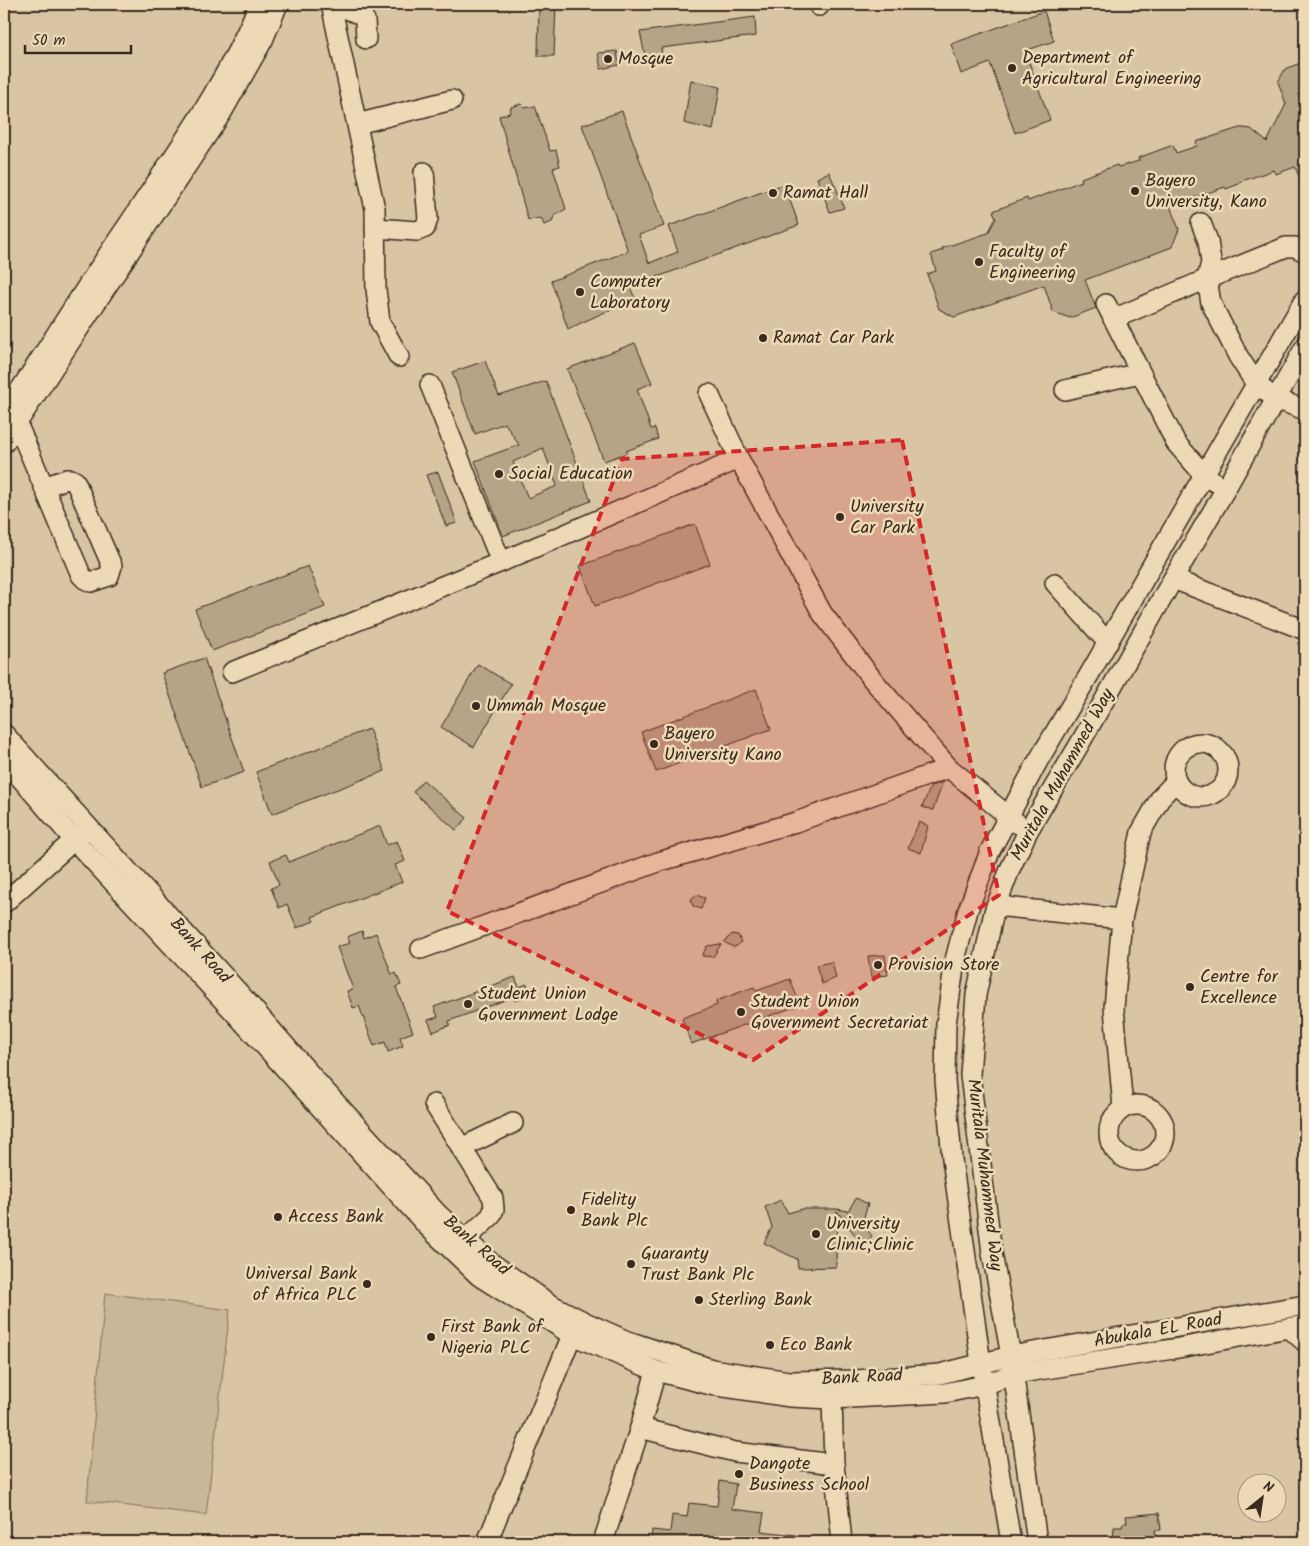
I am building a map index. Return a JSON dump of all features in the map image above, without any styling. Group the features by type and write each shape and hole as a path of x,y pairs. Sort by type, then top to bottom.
{"street":[{"path":"214,110 259,4"},
{"path":"4,443 10,419 96,301 214,110 263,40 278,4"},
{"path":"333,4 361,15 365,20 366,39"},
{"path":"333,4 375,209 376,289 380,322 399,357"},
{"path":"358,124 452,100"},
{"path":"375,228 417,231 425,228 428,219 424,172"},
{"path":"1201,222 1208,241 1211,262 1207,279 1211,303 1238,356 1256,384 1276,399 1305,410"},
{"path":"1225,490 1204,475 1176,443 1109,312 1207,279 1286,247 1295,247 1305,252"},
{"path":"1011,1542 984,1385 952,1159 944,1080 946,1024 955,960 968,910 990,851 1008,817 1038,761 1108,643 1305,299"},
{"name":"Muritala Muhammed Way","path":"1037,1542 1012,1365 992,1253 970,1075 976,995 996,906 1028,830 1084,737 1305,347"},
{"path":"1065,390 1140,374"},
{"path":"430,385 501,562"},
{"path":"709,394 739,460 822,613 873,680 949,768 1008,817 1028,830"},
{"path":"10,419 44,487 81,575 91,582 109,576 112,566 75,481 71,478 44,487"},
{"path":"232,672 501,562 739,460"},
{"path":"1172,579 1305,630"},
{"path":"1055,583 1108,643"},
{"name":"Bank Road","path":"4,734 437,1213 490,1262 550,1304 625,1340 712,1369 789,1381 856,1380 940,1374 981,1363 1012,1365"},
{"path":"4,759 74,840 233,1011 427,1226 479,1276 572,1335 656,1371 711,1385 790,1397 832,1399 945,1393 984,1385 1012,1365 1173,1349 1297,1326 1305,1342"},
{"path":"421,949 658,862 796,822 949,768"},
{"path":"1123,1108 1114,1008 1122,919 1141,832 1161,797 1176,781"},
{"path":"6,897 88,827"},
{"path":"996,906 1122,919"},
{"path":"434,1104 493,1198 494,1209 491,1216 466,1240"},
{"path":"461,1148 514,1122"},
{"name":"Abukala EL Road","path":"1012,1365 1305,1305"},
{"path":"487,1542 572,1335"},
{"path":"602,1542 640,1428 656,1371"},
{"path":"832,1399 834,1464 842,1542"},
{"path":"640,1428 736,1452 834,1464"}],"highlighted area":[{"path":"902,440 999,895 753,1060 447,911 622,459"}],"shaded area":[{"name":"Bayero University Kano","path":"4,4 1305,4 1305,1542 4,1542"},
{"path":"105,1293 230,1310 206,1515 87,1501"}],"building":[{"path":"539,4 556,4 554,56 538,56"},
{"name":"Department of Agricultural Engineering","path":"1044,11 1054,41 1025,51 1050,120 1015,133 990,63 961,74 951,44"},
{"path":"755,17 756,36 661,48 662,56 647,57 644,51 640,32"},
{"name":"Mosque","path":"617,51 619,65 601,69 598,53"},
{"name":"Bayero University, Kano","path":"1298,64 1305,66 1305,190 1295,167 1276,174 1274,170 1239,182 1239,184 1226,189 1225,187 1170,206 1179,229 1172,247 1085,280 1096,308 1070,318 1053,312 1044,285 954,317 939,309 927,274 936,271 931,254 943,250 942,248 988,233 996,218 993,211 1027,198 1028,201 1082,181 1081,178 1117,165 1118,167 1139,161 1138,158 1173,145 1176,153 1197,146 1196,142 1239,128 1251,129 1267,142 1286,104 1278,82 1285,69"},
{"path":"691,80 720,87 713,130 684,123"},
{"path":"521,104 525,108 535,106 550,151 556,150 560,166 553,168 566,209 554,216 552,222 544,225 541,218 528,220 499,116 510,113 511,107"},
{"path":"622,111 664,226 639,235 649,263 678,252 669,226 784,184 799,225 630,287 636,301 605,312 568,329 551,281 628,251 582,125"},
{"path":"829,172 844,208 830,212 817,178"},
{"path":"635,343 652,383 637,389 651,429 655,428 658,439 604,461 567,369"},
{"path":"485,361 499,396 546,381 591,501 503,536 475,461 519,445 505,423 475,434 452,372","holes":["543,448 557,486 528,498 513,462"]},
{"path":"438,472 457,523 446,526 426,475"},
{"path":"695,524 710,564 595,606 580,566"},
{"path":"308,566 325,607 212,651 195,609"},
{"path":"204,658 244,772 202,787 162,673"},
{"name":"Ummah Mosque","path":"478,664 511,684 474,747 441,727"},
{"path":"756,689 771,729 656,772 641,732"},
{"path":"369,729 385,771 272,814 256,772"},
{"path":"423,780 467,818 456,830 413,792"},
{"path":"943,782 933,810 922,807 931,786"},
{"path":"919,822 928,826 921,853 908,848"},
{"path":"380,826 387,845 397,841 405,861 395,865 402,882 312,917 314,921 297,928 287,904 279,908 271,888 279,885 270,861 286,855 289,862"},
{"path":"696,895 705,898 701,909 693,906 691,899"},
{"path":"362,931 364,938 376,933 392,975 396,973 401,985 396,987 413,1032 400,1037 403,1046 388,1052 385,1042 374,1046 359,1006 353,1008 347,991 353,989 337,947 350,943 347,937"},
{"path":"732,934 738,935 741,942 733,947 724,942"},
{"path":"721,944 713,957 702,956 707,946"},
{"name":"Provision Store","path":"885,955 888,975 871,977 868,956"},
{"path":"832,962 836,978 822,984 816,965"},
{"name":"Student Union Government Lodge","path":"515,977 519,987 527,984 532,995 515,1001 513,997 449,1021 450,1025 433,1032 428,1020 438,1017 434,1007"},
{"name":"Student Union Government Secretariat","path":"790,979 800,1005 691,1044 682,1018 717,1005 716,1001 754,987 756,991"},
{"name":"University Clinic;Clinic","path":"856,1198 868,1204 862,1223 872,1236 863,1246 837,1211 836,1267 798,1268 797,1259 764,1243 772,1227 765,1207 781,1200 788,1213 802,1209 837,1209 848,1211"},
{"path":"720,1481 736,1484 732,1509 764,1513 761,1531 796,1535 795,1542 731,1542 700,1538 700,1542 651,1542 652,1530 670,1532 672,1515 687,1517 689,1503 717,1506"},
{"path":"1159,1513 1161,1530 1155,1530 1157,1542 1113,1542 1114,1527 1122,1527 1123,1523 1127,1523 1126,1516"}],"place":[{"name":"Mosque","path":"608,59"},
{"name":"Department of Agricultural Engineering","path":"1012,68"},
{"name":"Bayero University, Kano","path":"1135,191"},
{"name":"Ramat Hall","path":"773,193"},
{"name":"Faculty of Engineering","path":"979,262"},
{"name":"Computer Laboratory","path":"580,292"},
{"name":"Ramat Car Park","path":"763,338"},
{"name":"Social Education","path":"499,474"},
{"name":"University Car Park","path":"840,517"},
{"name":"Ummah Mosque","path":"476,706"},
{"name":"Bayero University Kano","path":"654,744"},
{"name":"Provision Store","path":"878,965"},
{"name":"Centre for Excellence","path":"1190,987"},
{"name":"Student Union Government Lodge","path":"468,1004"},
{"name":"Student Union Government Secretariat","path":"741,1012"},
{"name":"Fidelity Bank Plc","path":"571,1210"},
{"name":"Access Bank","path":"278,1217"},
{"name":"University Clinic;Clinic","path":"816,1234"},
{"name":"Guaranty Trust Bank Plc","path":"631,1264"},
{"name":"Universal Bank of Africa PLC","path":"367,1284"},
{"name":"Sterling Bank","path":"699,1300"},
{"name":"First Bank of Nigeria PLC","path":"431,1337"},
{"name":"Eco Bank","path":"770,1345"},
{"name":"Dangote Business School","path":"739,1474"}]}
